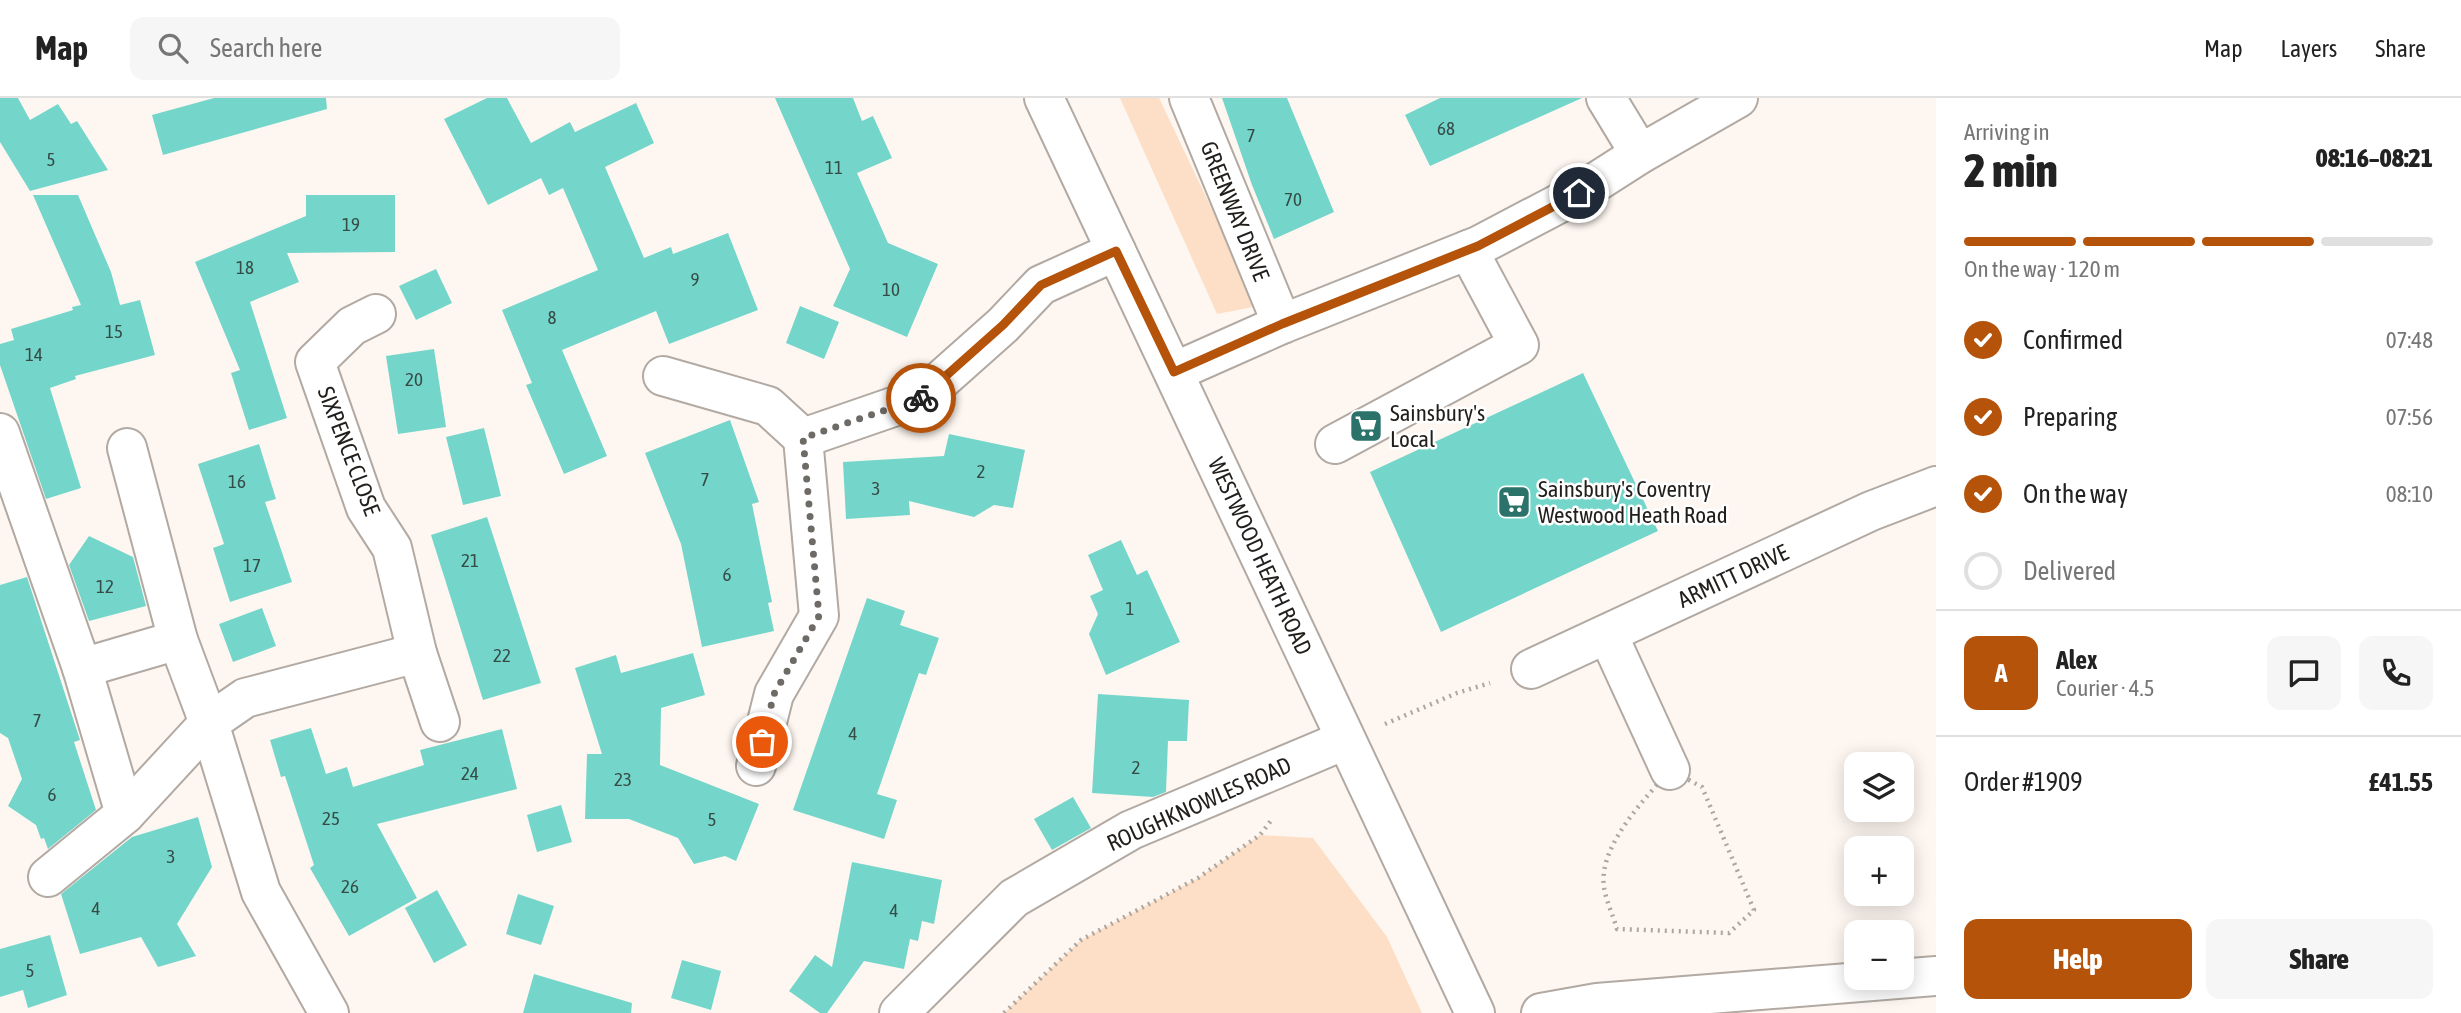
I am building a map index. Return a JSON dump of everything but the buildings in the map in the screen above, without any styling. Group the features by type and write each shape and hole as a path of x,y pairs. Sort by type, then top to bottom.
{"street":[{"name":"WESTWOOD HEATH ROAD","path":"1044,98 1174,372 1360,734 1475,1013"},
{"name":"GREENWAY DRIVE","path":"1189,98 1282,324"},
{"path":"1606,98 1640,154"},
{"path":"1174,372 1282,324 1468,250 1579,193 1640,154 1738,98"},
{"path":"1335,444 1519,345 1468,250"},
{"path":"803,438 922,397 1003,325 1041,285 1116,251"},
{"name":"SIXPENCE CLOSE","path":"376,314 352,326 315,362 366,508 393,548 417,653 440,722"},
{"path":"663,376 768,406 803,438 819,616 774,694 756,766"},
{"path":"0,433 82,668 125,814"},
{"path":"127,448 178,640 209,723 261,892 329,1013"},
{"name":"ARMITT DRIVE","path":"1531,669 1871,511 1936,486"},
{"path":"1608,635 1670,770"},
{"path":"82,668 178,640"},
{"path":"48,877 125,814 209,723 245,698 417,653"},
{"name":"ROUGHKNOWLES ROAD","path":"899,1013 1014,898 1131,831 1360,734"},
{"path":"1541,1013 1597,1003 1936,976"}],"path":[{"path":"1360,734 1457,693 1531,669"},
{"path":"1004,1013 1081,940 1198,878 1260,835 1279,809 1275,770"},
{"path":"1670,770 1702,787 1754,910 1729,933 1617,929 1604,885 1610,848 1630,817 1670,770"}],"shaded area":[{"path":"1120,98 1159,98 1258,306 1217,314"},
{"path":"1260,835 1313,838 1387,937 1422,1013 1004,1013 1081,940 1198,878"}],"way so far":[{"path":"762,742 774,694 819,616 803,438 921,398"}],"place":[{"name":"Sainsbury's Local","path":"1366,426"},
{"name":"Sainsbury's Coventry Westwood Heath Road","path":"1514,502"}],"route":[{"path":"921,398 1003,325 1041,285 1116,251 1174,372 1282,324 1478,246 1579,193"}]}
